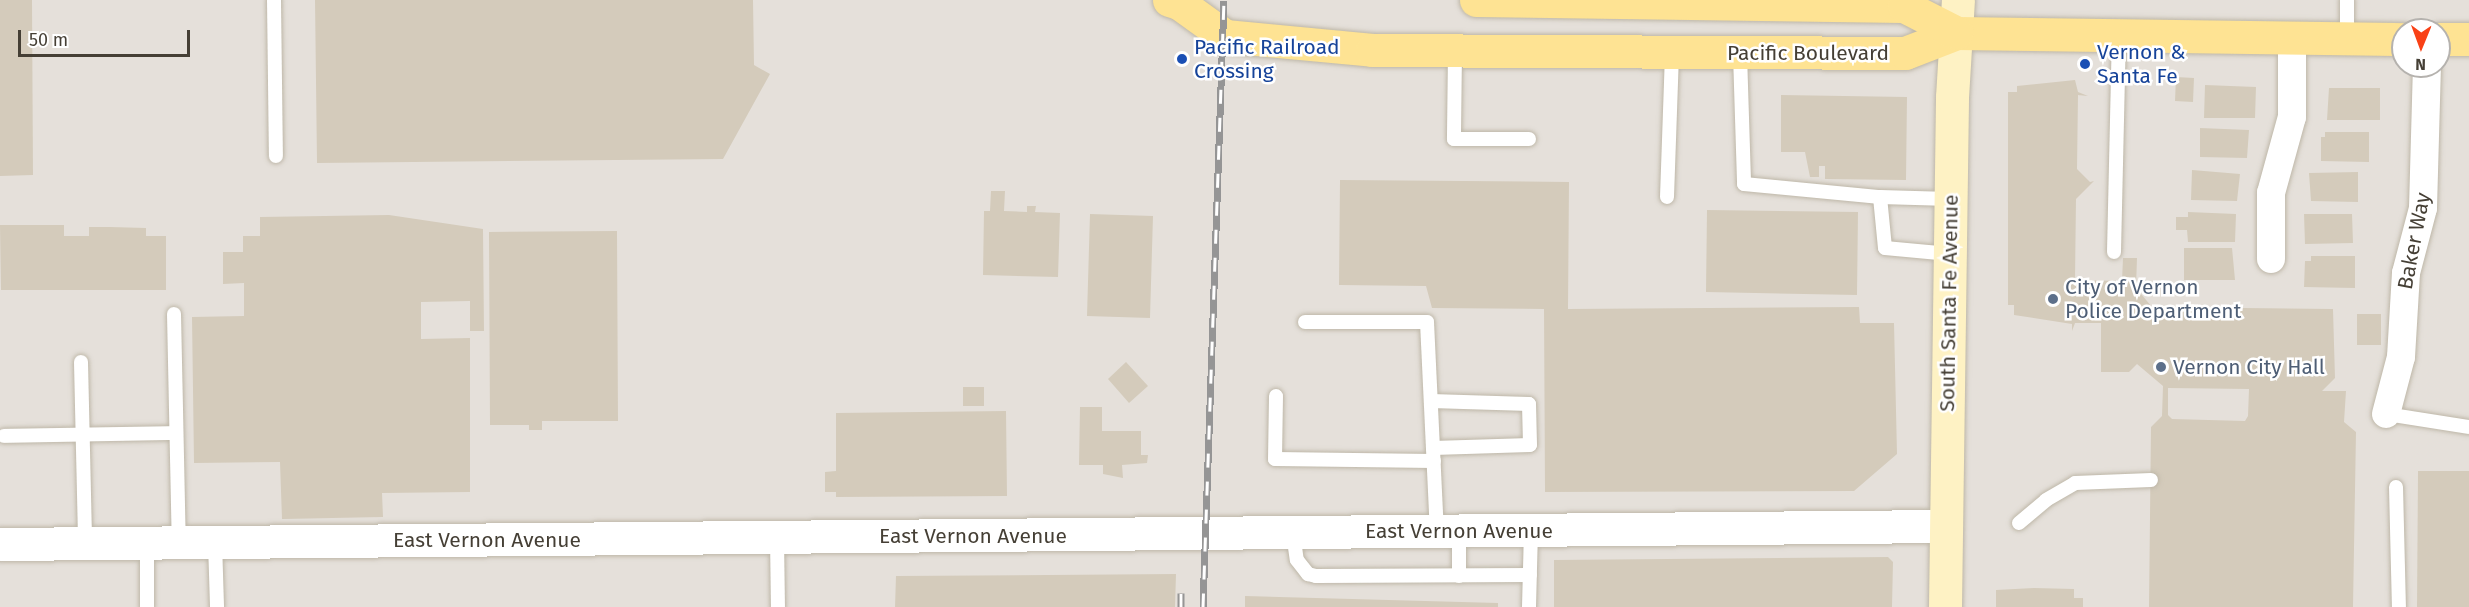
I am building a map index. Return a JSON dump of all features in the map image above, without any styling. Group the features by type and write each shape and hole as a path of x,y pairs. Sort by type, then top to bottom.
{"main road":[{"path":"1476,0 1904,6 1957,33 2391,39"},
{"name":"South Santa Fe Avenue","path":"1945,607 1950,199 1958,0"},
{"name":"Pacific Boulevard","path":"1178,1 1225,36 1290,45 1455,52 1905,53 1957,33"},
{"path":"2451,39 2469,39"}],"street":[{"path":"2271,259 2271,193 2292,117 2292,37"},
{"name":"Baker Way","path":"2386,414 2401,357 2406,273 2423,208 2427,78"},
{"name":"East Vernon Avenue","path":"0,544 1946,526"}],"lane":[{"path":"274,0 276,156"},
{"path":"2347,0 2347,38"},
{"path":"2114,252 2119,35"},
{"path":"1455,52 1454,139 1529,139"},
{"path":"1667,197 1672,53"},
{"path":"1740,54 1739,94 1744,184 1880,197 1950,199"},
{"path":"1880,197 1885,248 1950,254"},
{"path":"147,607 163,543 176,433 174,314"},
{"path":"1305,322 1427,322 1434,454 1459,576"},
{"path":"81,362 85,543"},
{"path":"1276,396 1275,459 1434,454 1530,446 1529,404 1431,401"},
{"path":"2386,414 2469,427"},
{"path":"4,436 176,433"},
{"path":"2019,523 2046,500 2075,483 2151,480"},
{"path":"2396,487 2399,607"},
{"path":"1528,607 1531,531"},
{"path":"1293,533 1297,560 1308,574 1316,576 1530,575"},
{"path":"777,537 778,607"},
{"path":"215,542 217,607"}],"shaded area":[{"path":"0,0 2469,0 2469,607 0,607"}],"building":[{"path":"0,0 32,0 33,175 0,176"},
{"path":"315,0 753,0 754,65 770,74 723,159 317,163"},
{"path":"2176,77 2194,78 2193,102 2175,101"},
{"path":"2075,80 2078,92 2088,96 2078,95 2077,169 2090,182 2094,181 2076,199 2075,280 2122,281 2123,258 2137,258 2136,288 2152,307 2333,309 2335,378 2322,391 2346,391 2344,422 2356,432 2353,607 2149,607 2151,427 2162,416 2163,386 2137,364 2129,372 2101,372 2101,323 2075,323 2072,331 2072,324 2014,315 2014,305 2008,305 2008,92 2017,92 2017,86","holes":["2168,388 2249,389 2248,416 2245,421 2172,419 2168,415"]},
{"path":"2205,85 2256,87 2255,118 2204,118"},
{"path":"2329,88 2380,88 2380,120 2327,120"},
{"path":"1781,95 1907,97 1906,180 1825,179 1825,166 1819,166 1819,177 1810,177 1805,152 1781,152"},
{"path":"2200,128 2249,130 2247,158 2200,157"},
{"path":"2325,132 2369,132 2369,162 2321,161 2321,137 2325,137"},
{"path":"2192,170 2240,174 2237,201 2191,200"},
{"path":"2358,172 2358,202 2311,201 2309,173"},
{"path":"1340,180 1569,182 1568,309 1859,307 1860,323 1894,323 1897,454 1854,491 1545,492 1544,309 1432,308 1426,286 1339,285"},
{"path":"991,191 1005,191 1004,211 1027,212 1027,206 1036,206 1035,212 1060,213 1058,277 983,275 984,211 990,211"},
{"path":"1707,210 1858,212 1857,295 1706,292"},
{"path":"2188,212 2236,214 2235,242 2188,242 2187,230 2176,230 2176,217 2188,217"},
{"path":"1090,214 1153,216 1150,318 1087,316"},
{"path":"2304,214 2352,214 2353,243 2305,244"},
{"path":"389,215 483,229 484,331 470,331 470,301 421,302 421,339 470,338 470,492 382,493 383,517 282,519 280,462 194,463 192,317 244,316 244,283 223,284 223,252 243,252 243,236 260,236 260,217"},
{"path":"0,225 64,225 64,236 89,236 89,227 146,228 146,236 166,236 166,290 1,290"},
{"path":"617,231 618,421 542,421 542,430 529,430 529,425 490,425 489,232"},
{"path":"2184,248 2232,248 2235,280 2184,280"},
{"path":"2311,256 2355,256 2355,288 2304,287 2305,261 2311,261"},
{"path":"2357,314 2381,314 2381,345 2357,345"},
{"path":"1126,362 1148,386 1129,403 1108,379"},
{"path":"963,387 984,387 984,406 963,406"},
{"path":"1080,407 1102,407 1102,431 1141,431 1141,455 1148,455 1147,463 1122,465 1123,478 1103,474 1103,465 1079,465"},
{"path":"1006,411 1007,496 836,497 836,492 825,492 825,472 836,471 836,413"},
{"path":"2418,471 2469,471 2469,607 2417,607"},
{"path":"1888,557 1893,562 1892,607 1554,607 1554,560"},
{"path":"1176,574 1175,607 895,607 896,576"},
{"path":"2074,589 2074,598 2083,598 2083,607 1996,607 1996,590"},
{"path":"1245,596 1498,603 1498,607 1245,607"}],"railway":[{"path":"1203,607 1224,0"},
{"path":"1181,593 1181,607"}],"place":[{"name":"Pacific Railroad Crossing","path":"1182,59"},
{"name":"Vernon & Santa Fe","path":"2085,64"},
{"name":"City of Vernon Police Department","path":"2053,299"},
{"name":"Vernon City Hall","path":"2161,367"}]}
